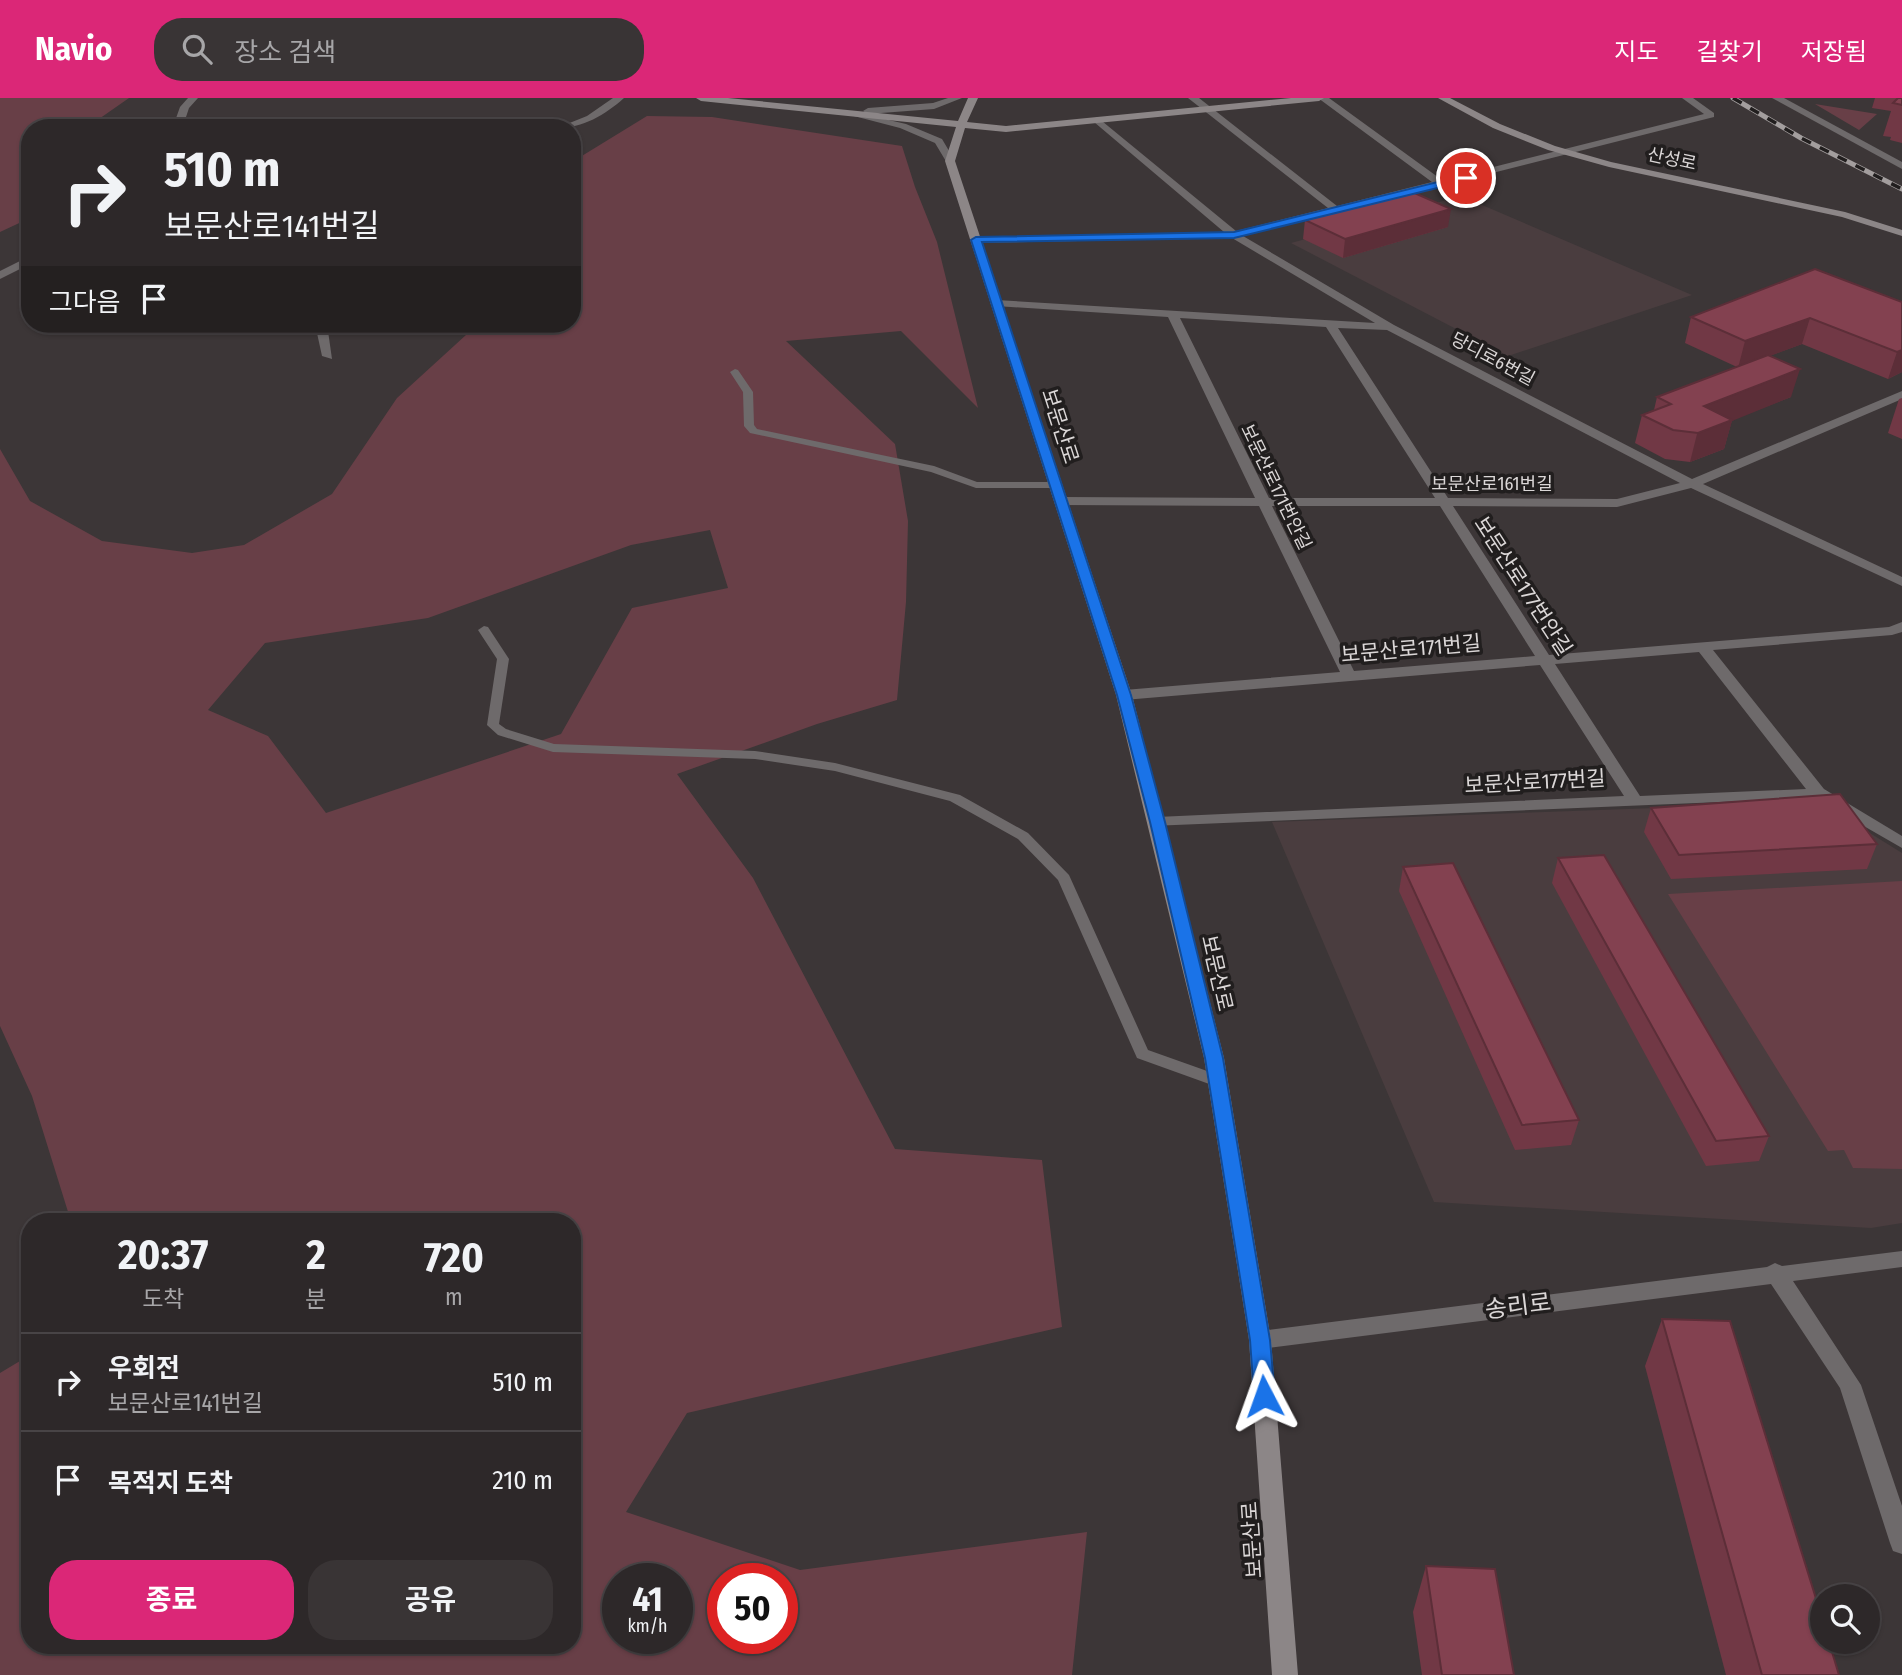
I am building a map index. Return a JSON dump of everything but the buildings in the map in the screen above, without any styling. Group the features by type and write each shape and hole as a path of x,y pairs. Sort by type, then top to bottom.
{"main road":[{"path":"701,98 1006,129 1321,98"},
{"path":"950,160 954,141 973,98"},
{"name":"산성로","path":"1443,98 1476,117 1567,154 1849,216 1902,233"},
{"name":"보문산로","path":"950,160 1124,695 1157,822 1217,1081 1260,1340 1286,1675"}],"street":[{"path":"181,119 185,107 193,98"},
{"path":"581,121 620,98"},
{"path":"853,113 934,106 957,98"},
{"path":"1193,98 1336,210"},
{"path":"1321,98 1441,184"},
{"path":"976,240 1234,235 1567,154 1711,115 1687,98"},
{"path":"1777,98 1902,166"},
{"path":"853,113 903,126 939,141 950,160"},
{"name":"당디로6번길","path":"1097,120 1234,235 1390,327 1692,484 1902,582"},
{"path":"0,276 21,264"},
{"path":"996,303 1390,327"},
{"name":"보문산로171번안길","path":"1172,314 1349,676"},
{"name":"보문산로177번안길","path":"1330,324 1635,801"},
{"path":"323,333 328,356"},
{"name":"보문산로161번길","path":"1058,493 1264,503 1618,503 1692,484 1902,395"},
{"name":"보문산로171번길","path":"1124,695 1702,646 1899,633"},
{"path":"1702,646 1818,793 1902,843"},
{"name":"보문산로177번길","path":"1157,822 1818,793"},
{"name":"송리로","path":"1260,1340 1776,1272 1902,1259"},
{"path":"1776,1272 1850,1385 1902,1543"}],"lane":[{"path":"735,372 748,392 748,426 754,431 934,469 976,485 1058,493"},
{"path":"484,630 503,659 493,725 502,732 553,748 755,755 835,767 955,798 1023,836 1065,878 1142,1054 1217,1081"}],"shaded area":[{"path":"0,98 129,98 99,119 21,119 21,222 0,232"},
{"path":"1815,104 1877,114 1859,130"},
{"path":"647,116 712,117 902,146 937,242 978,408 901,331 786,341 895,444 908,521 906,602 897,700 817,724 677,774 753,878 895,1149 1042,1160 1062,1327 687,1413 626,1512 779,1563 707,1563 707,1654 798,1654 798,1569 1087,1532 1072,1675 0,1675 0,1373 21,1360 21,1654 581,1654 581,1213 68,1213 32,1096 0,1026 0,449 30,501 102,541 192,553 244,545 332,494 397,398 468,333 581,333 581,156","holes":["710,530 728,588 632,608 561,734 326,813 268,736 208,710 265,643 428,618 631,545"]},
{"path":"1461,196 1692,295 1508,356 1291,243"},
{"path":"1820,802 1902,853 1902,1223 1871,1228 1434,1202 1272,822"},
{"path":"1902,881 1902,1169 1853,1168 1844,1150 1828,1151 1668,894"}],"railway":[{"path":"1733,98 1801,138 1902,189"}],"route":[{"path":"1264,1396 1260,1340 1214,1058 1157,822 1124,695 976,240 1234,235 1466,178"}]}
